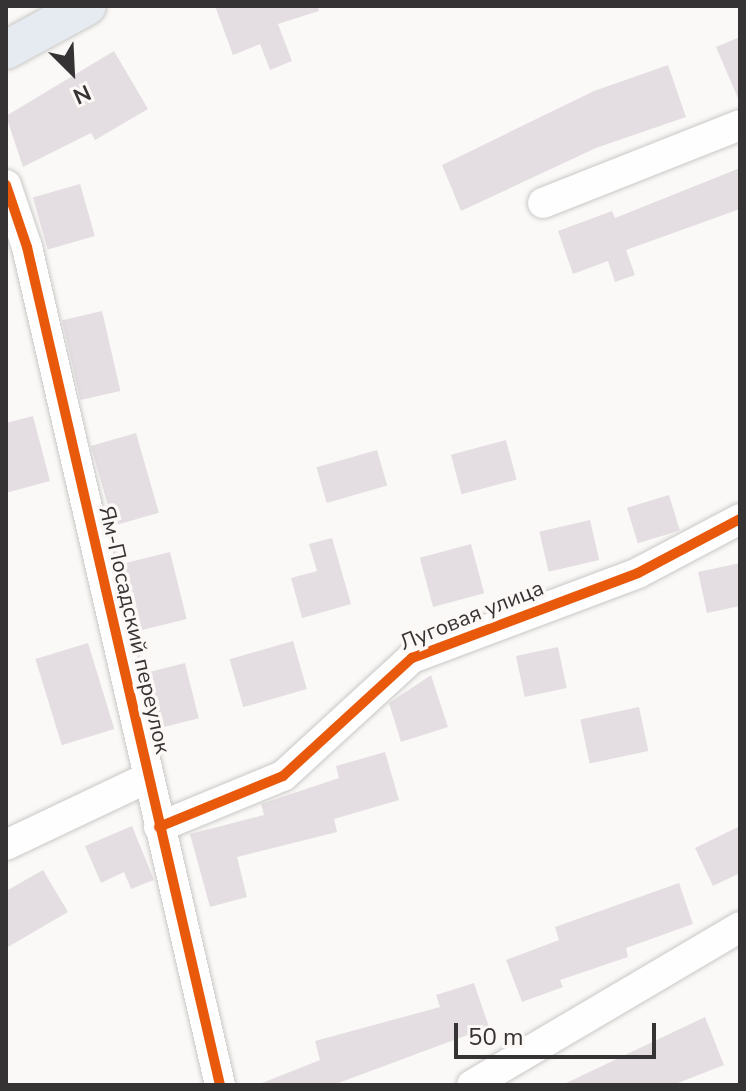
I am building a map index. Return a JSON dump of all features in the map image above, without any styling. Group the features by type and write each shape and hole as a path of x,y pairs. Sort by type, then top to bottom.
{"main road":[{"path":"6,50 87,6"}],"street":[{"path":"543,203 740,125"},
{"name":"Ям-Посадский переулок","path":"6,185 27,247 220,1085"},
{"name":"Луговая улица","path":"159,827 283,776 412,658 638,573 740,519"},
{"path":"6,845 147,778"},
{"path":"472,1085 740,927"}],"building":[{"path":"215,6 318,6 319,11 278,24 292,61 270,70 260,44 233,55"},
{"path":"740,37 740,103 716,47"},
{"path":"114,51 148,109 95,140 91,133 23,167 6,116"},
{"path":"668,65 686,117 596,148 461,211 442,165 594,91"},
{"path":"740,168 740,209 626,250 635,275 615,282 608,261 573,274 558,231 612,211 615,218"},
{"path":"80,184 95,236 48,249 33,198"},
{"path":"102,311 120,391 80,400 62,320"},
{"path":"33,416 50,481 6,493 6,423"},
{"path":"136,433 159,513 114,526 91,446"},
{"path":"506,440 517,480 462,494 451,455"},
{"path":"377,450 387,486 327,503 316,467"},
{"path":"669,495 680,530 638,543 627,508"},
{"path":"590,520 599,560 549,572 539,532"},
{"path":"332,538 351,604 302,618 291,578 317,571 309,544"},
{"path":"471,544 484,593 433,607 420,558"},
{"path":"170,552 187,619 137,631 121,564"},
{"path":"740,563 740,606 707,613 698,572"},
{"path":"293,641 307,689 243,707 230,659"},
{"path":"88,643 114,729 62,745 35,659"},
{"path":"558,647 567,688 525,697 516,656"},
{"path":"185,663 199,718 158,728 144,673"},
{"path":"431,675 448,727 401,742 389,703"},
{"path":"639,707 648,751 590,763 580,719"},
{"path":"385,752 399,800 334,819 337,832 237,857 247,897 210,907 190,834 264,815 261,804 339,778 336,766"},
{"path":"132,826 154,880 131,889 124,872 101,883 85,846"},
{"path":"740,826 740,873 713,886 695,848"},
{"path":"43,870 68,912 6,948 6,891"},
{"path":"679,883 693,924 626,948 628,957 560,980 563,987 522,1002 506,960 559,940 555,927"},
{"path":"474,983 489,1027 333,1085 257,1085 320,1060 315,1041 440,1007 436,995"},
{"path":"705,1017 724,1065 673,1085 562,1085"}],"cycle path":[{"path":"6,185 27,247 220,1085"},
{"path":"159,827 283,776 412,658 638,573 740,519"}]}
